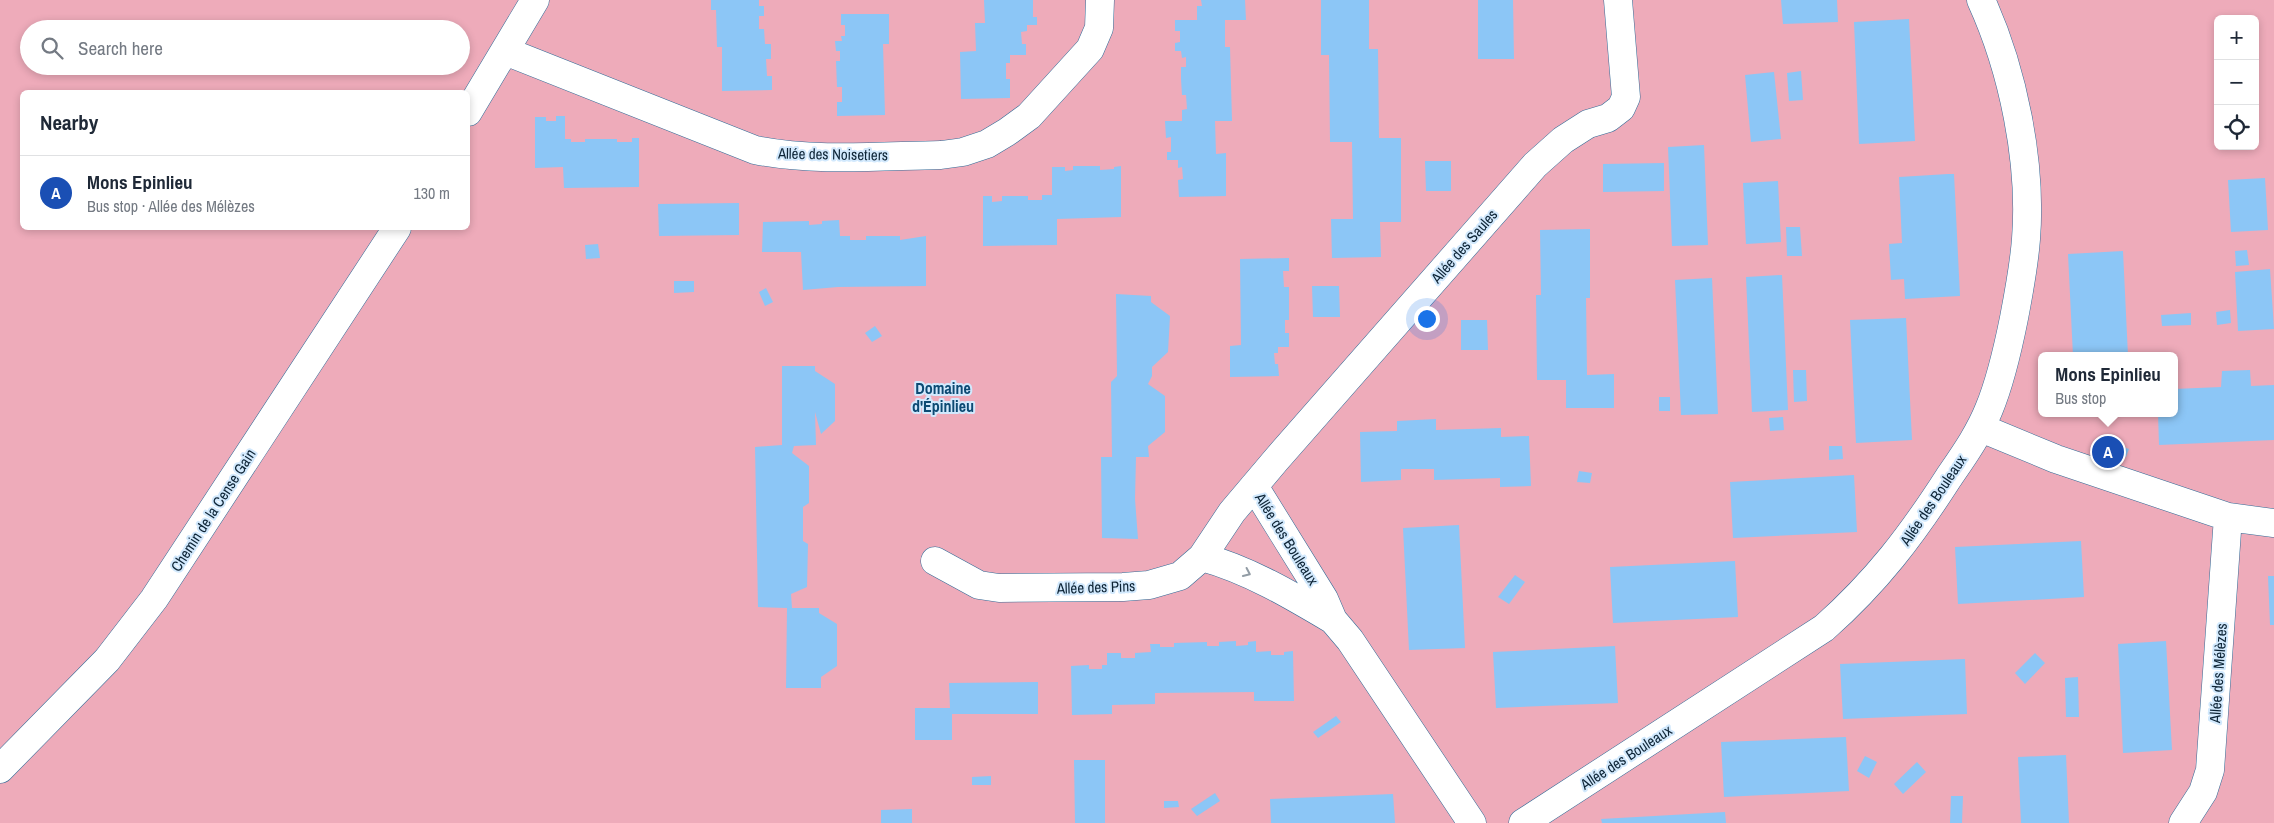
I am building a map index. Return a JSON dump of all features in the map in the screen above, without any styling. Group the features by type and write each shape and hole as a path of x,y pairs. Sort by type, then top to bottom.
{"street":[{"path":"470,109 535,0"},
{"name":"Allée des Noisetiers","path":"505,51 755,150 778,155 803,156 941,155 963,152 987,144 1029,116 1090,49 1099,28 1100,0"},
{"name":"Allée des Saules","path":"1232,512 1535,165 1562,140 1588,124 1608,118 1622,108 1626,97 1618,0"},
{"name":"Allée des Bouleaux","path":"1523,823 1824,628 1856,600 1903,546 1981,428 1999,381 2010,339 2022,267 2027,220 2022,152 2012,94 2002,53 1981,0"},
{"name":"Chemin de la Cense Gain","path":"0,769 107,660 154,599 396,230"},
{"path":"1981,428 2056,459 2228,517 2274,523"},
{"name":"Allée des Bouleaux","path":"1254,486 1324,599 1333,620 1350,640 1472,823"},
{"name":"Allée des Pins","path":"935,561 979,585 999,588 1055,589 1149,585 1180,576 1202,557 1232,512"},
{"name":"Allée des Mélèzes","path":"2184,823 2202,792 2210,770 2228,517"},
{"name":"Allée des Bouleaux","path":"1202,557 1228,564 1276,587 1333,620"}],"shaded area":[{"path":"0,0 2274,0 2274,823 0,823"}],"building":[{"path":"711,0 759,0 759,6 764,6 764,16 759,16 759,29 764,29 765,44 771,44 771,59 766,59 767,76 772,76 772,90 722,91 722,47 717,47 716,10 711,10"},
{"path":"984,0 1033,0 1033,17 1037,17 1037,25 1027,25 1027,31 1021,32 1022,44 1026,44 1026,55 1010,55 1010,63 1006,63 1006,79 1010,79 1010,98 961,99 960,52 976,51 975,23 985,23"},
{"path":"1201,0 1245,0 1246,20 1225,20 1225,47 1230,47 1232,121 1215,121 1216,154 1226,153 1226,196 1179,197 1178,180 1183,179 1182,167 1178,168 1178,160 1167,160 1167,152 1171,152 1171,137 1166,138 1165,121 1182,121 1182,110 1187,109 1186,95 1182,95 1181,79 1181,67 1186,67 1186,57 1182,58 1181,51 1175,51 1175,43 1180,42 1180,31 1175,31 1175,20 1197,20 1197,6 1202,6"},
{"path":"1321,0 1369,0 1369,49 1378,49 1379,138 1401,138 1401,222 1380,222 1381,257 1332,258 1331,219 1353,219 1352,142 1330,142 1329,55 1321,55"},
{"path":"1478,0 1513,0 1514,59 1478,59"},
{"path":"1781,0 1837,0 1838,22 1783,24"},
{"path":"841,14 889,14 889,44 883,44 885,115 837,116 837,102 842,102 842,87 837,87 836,61 840,61 840,51 836,51 835,41 842,41 841,36 845,36 845,25 841,25"},
{"path":"1909,19 1915,141 1859,144 1854,22"},
{"path":"1801,71 1803,100 1789,101 1787,73"},
{"path":"1774,72 1781,139 1751,142 1745,75"},
{"path":"556,116 565,116 565,139 571,139 571,142 585,142 585,139 617,139 617,142 632,142 632,138 639,138 639,187 564,188 563,167 535,168 535,117 546,117 546,121 556,121"},
{"path":"1704,145 1708,245 1672,246 1668,147"},
{"path":"1425,161 1451,161 1451,191 1426,191"},
{"path":"1664,163 1664,191 1603,192 1603,164"},
{"path":"1073,166 1100,166 1100,170 1114,169 1114,167 1121,166 1121,217 1057,219 1057,245 983,246 983,196 992,196 992,202 1002,201 1002,196 1028,196 1028,200 1042,200 1042,195 1052,195 1052,167 1065,167 1065,171 1073,170"},
{"path":"1954,174 1960,296 1905,299 1904,279 1891,280 1889,244 1902,243 1899,177"},
{"path":"2265,178 2268,230 2231,232 2228,180"},
{"path":"1778,181 1781,242 1746,244 1743,183"},
{"path":"739,203 739,235 659,236 658,204"},
{"path":"839,220 840,236 850,236 850,240 866,240 866,236 900,236 900,240 926,236 926,286 838,287 803,290 801,252 762,252 763,222 809,221 809,225 822,224 822,221"},
{"path":"1786,227 1800,227 1802,256 1787,256"},
{"path":"1590,229 1590,298 1586,298 1587,375 1614,374 1614,408 1566,408 1566,380 1537,380 1536,295 1541,295 1540,230"},
{"path":"598,244 600,258 586,259 585,245"},
{"path":"2247,250 2249,265 2236,266 2235,251"},
{"path":"2123,251 2128,352 2073,352 2068,254"},
{"path":"1289,258 1289,271 1283,271 1284,287 1289,287 1289,320 1285,320 1285,333 1289,333 1289,347 1278,347 1278,353 1274,353 1275,364 1278,364 1279,376 1230,377 1230,346 1241,345 1240,259"},
{"path":"2270,269 2274,329 2238,331 2235,272"},
{"path":"1782,275 1788,410 1752,412 1746,277"},
{"path":"1712,278 1718,414 1681,415 1675,280"},
{"path":"674,281 694,281 694,292 674,293"},
{"path":"1312,286 1339,286 1340,317 1313,317"},
{"path":"766,288 773,302 765,306 759,292"},
{"path":"1116,294 1151,296 1151,302 1170,316 1168,352 1152,367 1152,376 1148,384 1165,396 1165,432 1148,446 1149,457 1136,457 1135,499 1138,539 1102,538 1101,457 1112,457 1111,382 1117,376"},
{"path":"2230,310 2231,323 2217,325 2216,312"},
{"path":"2191,313 2191,325 2162,326 2161,315"},
{"path":"1906,318 1912,440 1856,443 1850,320"},
{"path":"1461,320 1487,320 1488,350 1461,350"},
{"path":"875,326 882,336 872,342 865,333"},
{"path":"782,366 815,366 815,371 835,384 835,421 821,434 815,412 816,445 794,446 792,453 809,466 809,503 803,507 803,541 808,544 807,587 791,594 792,608 819,608 819,613 837,624 837,666 821,677 821,688 786,688 787,608 758,607 755,447 782,445"},
{"path":"1793,370 1806,370 1807,401 1794,402"},
{"path":"2250,370 2251,386 2274,385 2274,440 2159,445 2158,417 2178,417 2178,389 2221,387 2222,371"},
{"path":"1659,397 1670,397 1670,411 1659,411"},
{"path":"1783,417 1784,430 1770,431 1769,418"},
{"path":"1436,419 1436,430 1501,428 1501,437 1529,436 1531,486 1500,487 1500,478 1434,480 1434,469 1401,469 1401,480 1361,482 1360,432 1397,431 1397,421"},
{"path":"2112,443 2129,449 2126,457 2109,451"},
{"path":"1829,446 1842,446 1843,459 1829,460"},
{"path":"1579,471 1592,473 1590,483 1577,482"},
{"path":"1854,475 1857,532 1733,538 1730,482"},
{"path":"1459,525 1465,648 1409,650 1403,528"},
{"path":"2081,541 2084,597 1958,604 1955,547"},
{"path":"1735,561 1738,617 1613,623 1610,567"},
{"path":"1515,575 1525,582 1509,604 1498,597"},
{"path":"2268,576 2274,576 2274,625 2270,625"},
{"path":"1236,641 1236,646 1248,645 1248,642 1256,641 1256,652 1271,651 1271,655 1284,655 1284,652 1293,651 1294,701 1254,701 1254,692 1155,693 1155,704 1112,705 1112,714 1072,715 1071,666 1089,665 1089,669 1102,669 1102,665 1107,665 1107,653 1121,653 1121,658 1135,658 1135,653 1151,652 1150,644 1160,644 1160,647 1174,647 1174,643 1207,642 1207,646 1219,646 1219,642"},
{"path":"2166,641 2172,750 2123,753 2118,644"},
{"path":"1615,646 1618,703 1496,708 1493,652"},
{"path":"2035,653 2045,663 2025,684 2015,673"},
{"path":"1965,659 1967,714 1843,719 1840,664"},
{"path":"2078,677 2079,717 2066,717 2065,678"},
{"path":"1038,682 1038,714 952,714 952,740 915,740 915,708 950,708 949,683"},
{"path":"1336,716 1341,722 1318,738 1313,732"},
{"path":"1846,737 1849,791 1724,797 1721,742"},
{"path":"2066,755 2069,823 2021,823 2018,757"},
{"path":"1865,756 1877,762 1869,778 1857,771"},
{"path":"1074,760 1105,760 1105,823 1075,823"},
{"path":"1917,762 1926,772 1903,794 1894,784"},
{"path":"991,776 991,785 972,785 972,777"},
{"path":"1215,793 1220,801 1197,816 1191,809"},
{"path":"1393,794 1395,823 1271,823 1270,799"},
{"path":"1951,796 1963,796 1962,823 1950,823"},
{"path":"1164,801 1178,801 1179,807 1164,808"},
{"path":"912,809 912,823 881,823 881,810"},
{"path":"1725,812 1726,823 1602,823 1601,819"}],"place":[{"name":"Mons Epinlieu","path":"2108,452"}],"district":[{"name":"Domaine d'Épinlieu","path":"943,397"}]}
